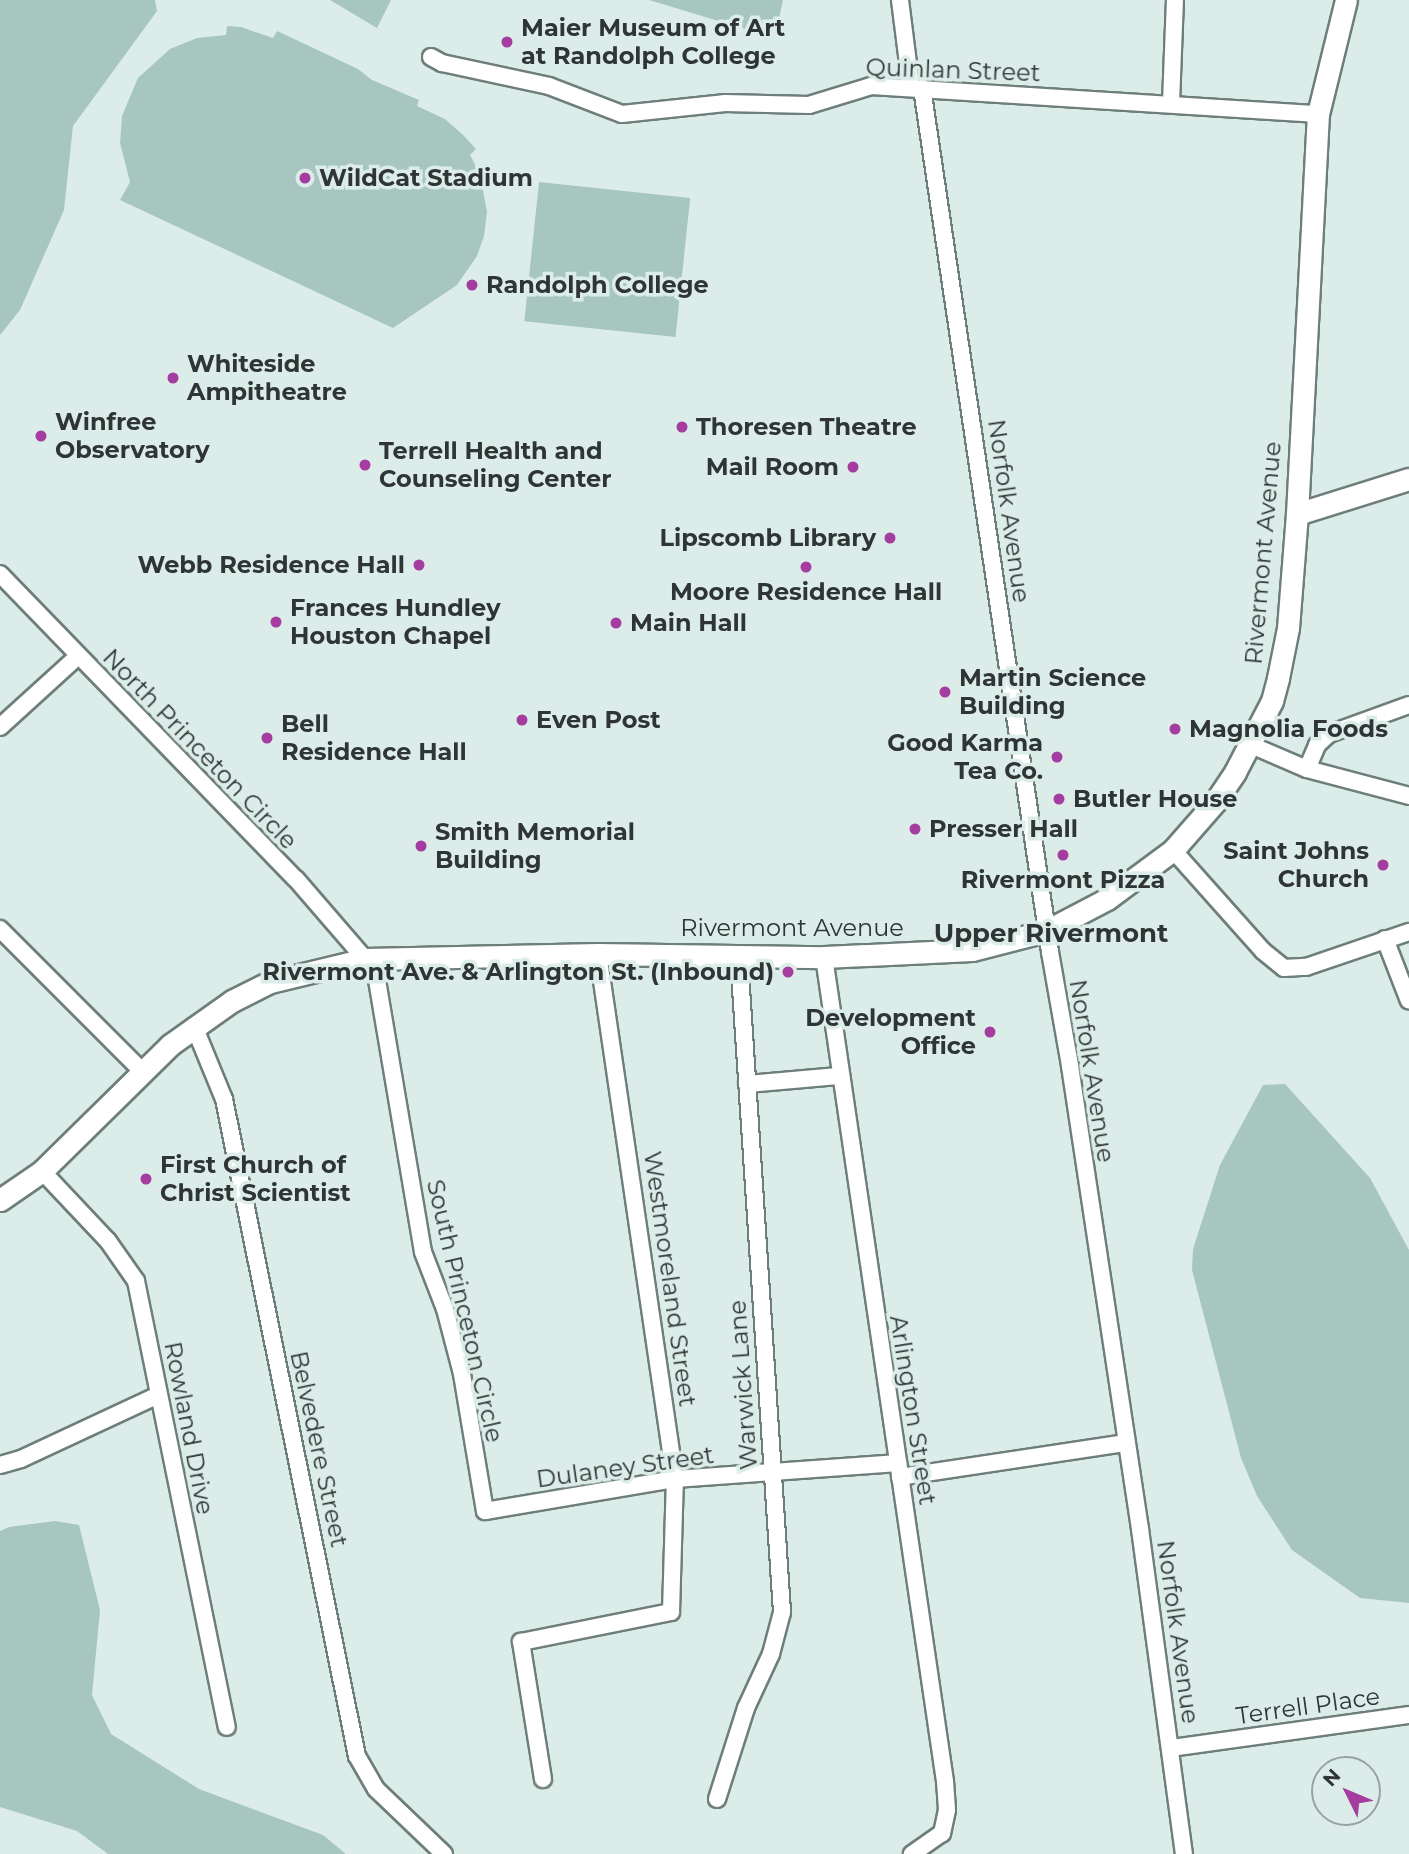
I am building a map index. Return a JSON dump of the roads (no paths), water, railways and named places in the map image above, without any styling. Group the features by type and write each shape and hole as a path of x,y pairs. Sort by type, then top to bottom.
{"main road":[{"name":"Rivermont Avenue","path":"0,1200 42,1171 142,1072 194,1026 232,1001 270,982 365,958 598,954 824,957 972,950 1046,931 1107,899 1173,850 1215,802 1251,745 1272,701 1288,628 1297,514 1318,114 1346,0"},
{"path":"1297,514 1409,480"}],"street":[{"name":"Norfolk Avenue","path":"900,0 917,87 1046,931 1070,1066 1171,1748 1184,1854"},
{"path":"1171,103 1175,0"},
{"name":"Quinlan Street","path":"431,57 442,63 550,86 622,114 725,103 809,105 871,86 1318,114"},
{"name":"North Princeton Circle","path":"0,574 296,879 365,958"},
{"path":"0,727 78,656"},
{"path":"1307,769 1317,746 1329,733 1409,705"},
{"path":"1251,745 1307,769 1409,796"},
{"path":"1173,850 1263,951 1284,968 1306,967 1409,932"},
{"path":"0,929 142,1072"},
{"path":"1385,939 1409,1001"},
{"name":"Westmoreland Street","path":"543,1779 521,1642 671,1612 675,1479 648,1274 598,954"},
{"name":"Warwick Lane","path":"717,1799 746,1708 771,1654 782,1612 739,957"},
{"name":"Arlington Street","path":"824,957 839,1076 947,1810 942,1833 912,1854"},
{"name":"South Princeton Circle","path":"365,958 377,980 423,1252 445,1309 461,1374 485,1511"},
{"name":"Belvedere Street","path":"194,1026 224,1099 357,1756 376,1789 444,1854"},
{"path":"747,1084 839,1076"},
{"name":"Rowland Drive","path":"42,1171 108,1241 136,1281 227,1727"},
{"path":"0,1465 21,1459 158,1395"},
{"name":"Dulaney Street","path":"485,1511 675,1479 771,1471 899,1470 1126,1443"},
{"name":"Terrell Place","path":"1171,1748 1409,1715"}],"place":[{"name":"Maier Museum of Art at Randolph College","path":"507,42"},
{"name":"WildCat Stadium","path":"305,178"},
{"name":"Randolph College","path":"472,285"},
{"name":"Whiteside Ampitheatre","path":"173,378"},
{"name":"Thoresen Theatre","path":"682,427"},
{"name":"Winfree Observatory","path":"41,436"},
{"name":"Terrell Health and Counseling Center","path":"365,465"},
{"name":"Mail Room","path":"853,467"},
{"name":"Lipscomb Library","path":"890,538"},
{"name":"Webb Residence Hall","path":"419,565"},
{"name":"Moore Residence Hall","path":"806,567"},
{"name":"Frances Hundley Houston Chapel","path":"276,622"},
{"name":"Main Hall","path":"616,623"},
{"name":"Martin Science Building","path":"945,692"},
{"name":"Even Post","path":"522,720"},
{"name":"Magnolia Foods","path":"1175,729"},
{"name":"Bell Residence Hall","path":"267,738"},
{"name":"Good Karma Tea Co.","path":"1057,757"},
{"name":"Butler House","path":"1059,799"},
{"name":"Presser Hall","path":"915,829"},
{"name":"Smith Memorial Building","path":"421,846"},
{"name":"Rivermont Pizza","path":"1063,855"},
{"name":"Saint Johns Church","path":"1383,865"},
{"name":"Rivermont Ave. & Arlington St. (Inbound)","path":"788,972"},
{"name":"Development Office","path":"990,1032"},
{"name":"First Church of Christ Scientist","path":"146,1179"}],"district":[{"name":"Upper Rivermont","path":"1051,934"}]}
